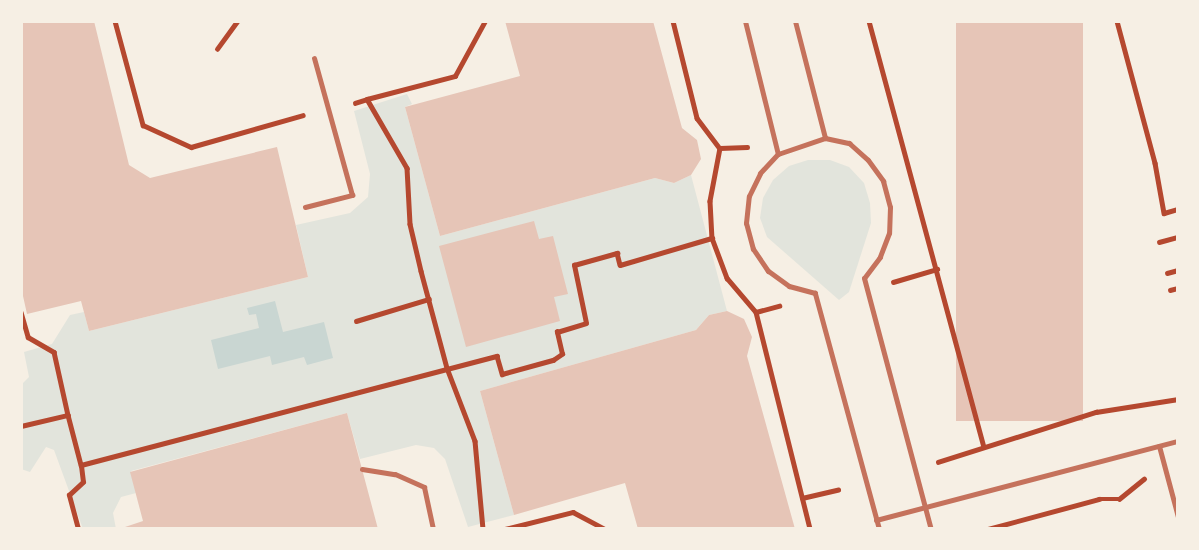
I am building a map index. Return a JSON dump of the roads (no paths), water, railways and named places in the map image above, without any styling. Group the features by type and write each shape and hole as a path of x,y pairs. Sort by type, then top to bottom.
{"lane":[{"path":"745,21 778,154"},
{"path":"795,21 825,138"},
{"path":"305,207 352,195 314,58"},
{"path":"879,529 815,293 778,278 753,249 746,223 749,197 760,173 778,154 825,138 849,143 869,160 883,181 890,207 889,233 880,257 864,278 931,529"},
{"path":"876,520 1178,441"},
{"path":"1159,446 1178,517"},
{"path":"362,469 402,476 424,487 433,529"}]}
